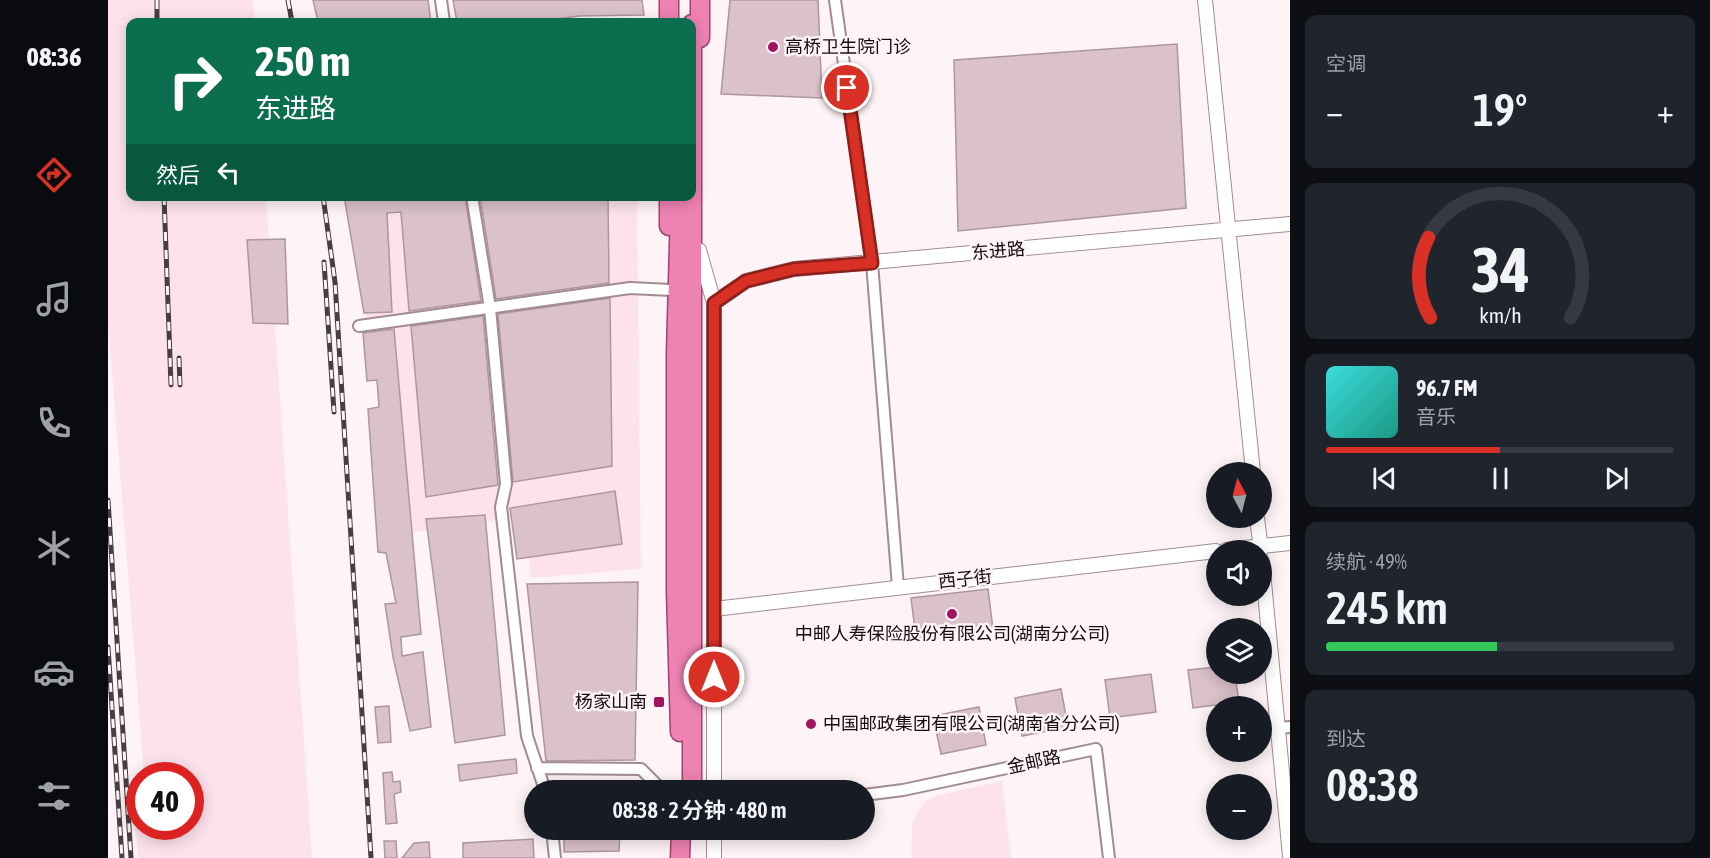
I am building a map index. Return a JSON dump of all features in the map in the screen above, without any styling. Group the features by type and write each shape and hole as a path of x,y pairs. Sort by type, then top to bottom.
{"highway":[{"path":"669,0 669,18"},
{"path":"680,0 680,18"},
{"path":"691,0 692,18"},
{"path":"683,354 699,250 700,0"},
{"path":"670,201 682,280"},
{"path":"680,201 692,780"},
{"path":"681,780 676,592 685,201"},
{"path":"680,858 681,840"},
{"path":"691,840 691,858"}],"street":[{"path":"441,0 443,18"},
{"path":"835,0 872,263 898,587"},
{"path":"1205,0 1252,462"},
{"path":"473,201 490,308 506,484 501,507 527,736 541,780"},
{"name":"东进路","path":"714,303 746,281 794,269 1290,224"},
{"path":"699,250 714,303 714,780"},
{"path":"359,326 682,280"},
{"path":"1272,549 1290,543"},
{"name":"西子街","path":"714,609 1206,553"},
{"path":"1268,606 1284,728 1290,856"},
{"name":"金邮路","path":"875,794 903,790 1096,749 1109,858"},
{"path":"537,768 641,769 652,780"},
{"path":"553,840 555,858"},
{"path":"714,840 714,858"}],"shaded area":[{"path":"108,0 253,0 254,18 126,18 126,201 266,201 312,858 138,858 137,840 204,840 204,762 143,762 108,323"},
{"path":"348,201 637,201 641,569 531,578 523,517 401,534"},
{"path":"1002,781 1011,858 911,858 912,826 916,814 926,801 935,796"}],"building":[{"path":"313,0 428,0 430,18 317,18"},
{"path":"453,0 642,0 644,15 564,18 456,18"},
{"name":"高桥卫生院门诊","path":"730,0 818,0 822,98 721,94"},
{"path":"1177,44 1186,208 958,231 954,60"},
{"path":"345,201 466,201 481,301 409,311 401,212 387,213 392,312 364,313"},
{"path":"481,201 608,201 609,283 496,299"},
{"path":"285,239 288,324 253,323 247,240"},
{"path":"610,298 612,466 513,482 498,314"},
{"path":"483,316 498,485 426,497 411,326"},
{"path":"394,329 421,634 401,637 402,656 423,652 431,727 410,731 393,657 385,604 396,603 386,553 378,552 368,409 379,407 377,380 367,381 363,333"},
{"path":"615,491 622,544 517,559 510,508"},
{"path":"485,515 505,735 455,743 426,519"},
{"path":"638,582 635,760 546,761 527,584"},
{"name":"中邮人寿保险股份有限公司(湖南分公司)","path":"988,589 993,629 916,638 911,598"},
{"path":"1206,668 1206,684 1236,684 1238,696 1206,696 1206,706 1193,708 1188,670"},
{"path":"1151,674 1156,712 1110,718 1105,680"},
{"path":"1061,689 1068,727 1022,736 1015,698"},
{"path":"389,706 391,742 378,743 375,707"},
{"path":"979,707 986,745 941,754 933,716"},
{"path":"516,759 517,773 460,781 458,765"},
{"path":"392,772 393,782 400,781 401,792 394,794 397,823 386,824 383,773"},
{"path":"533,840 534,858 463,858 463,843"},
{"path":"564,840 620,840 619,851 564,852"},
{"path":"384,841 396,841 397,858 385,858"},
{"path":"429,842 430,858 402,858 414,843"}],"railway":[{"path":"157,0 157,18"},
{"path":"288,0 291,18"},
{"path":"164,201 171,385"},
{"path":"324,201 335,282 371,858"},
{"path":"324,262 334,412"},
{"path":"179,358 180,385"},
{"path":"108,500 131,858"},
{"path":"108,647 122,858"}],"place":[{"name":"高桥卫生院门诊","path":"773,47"},
{"name":"中邮人寿保险股份有限公司(湖南分公司)","path":"952,614"},
{"name":"杨家山南","path":"659,702"},
{"name":"中国邮政集团有限公司(湖南省分公司)","path":"811,724"}],"route":[{"path":"714,677 714,303 746,281 794,269 872,263 847,88"}]}
